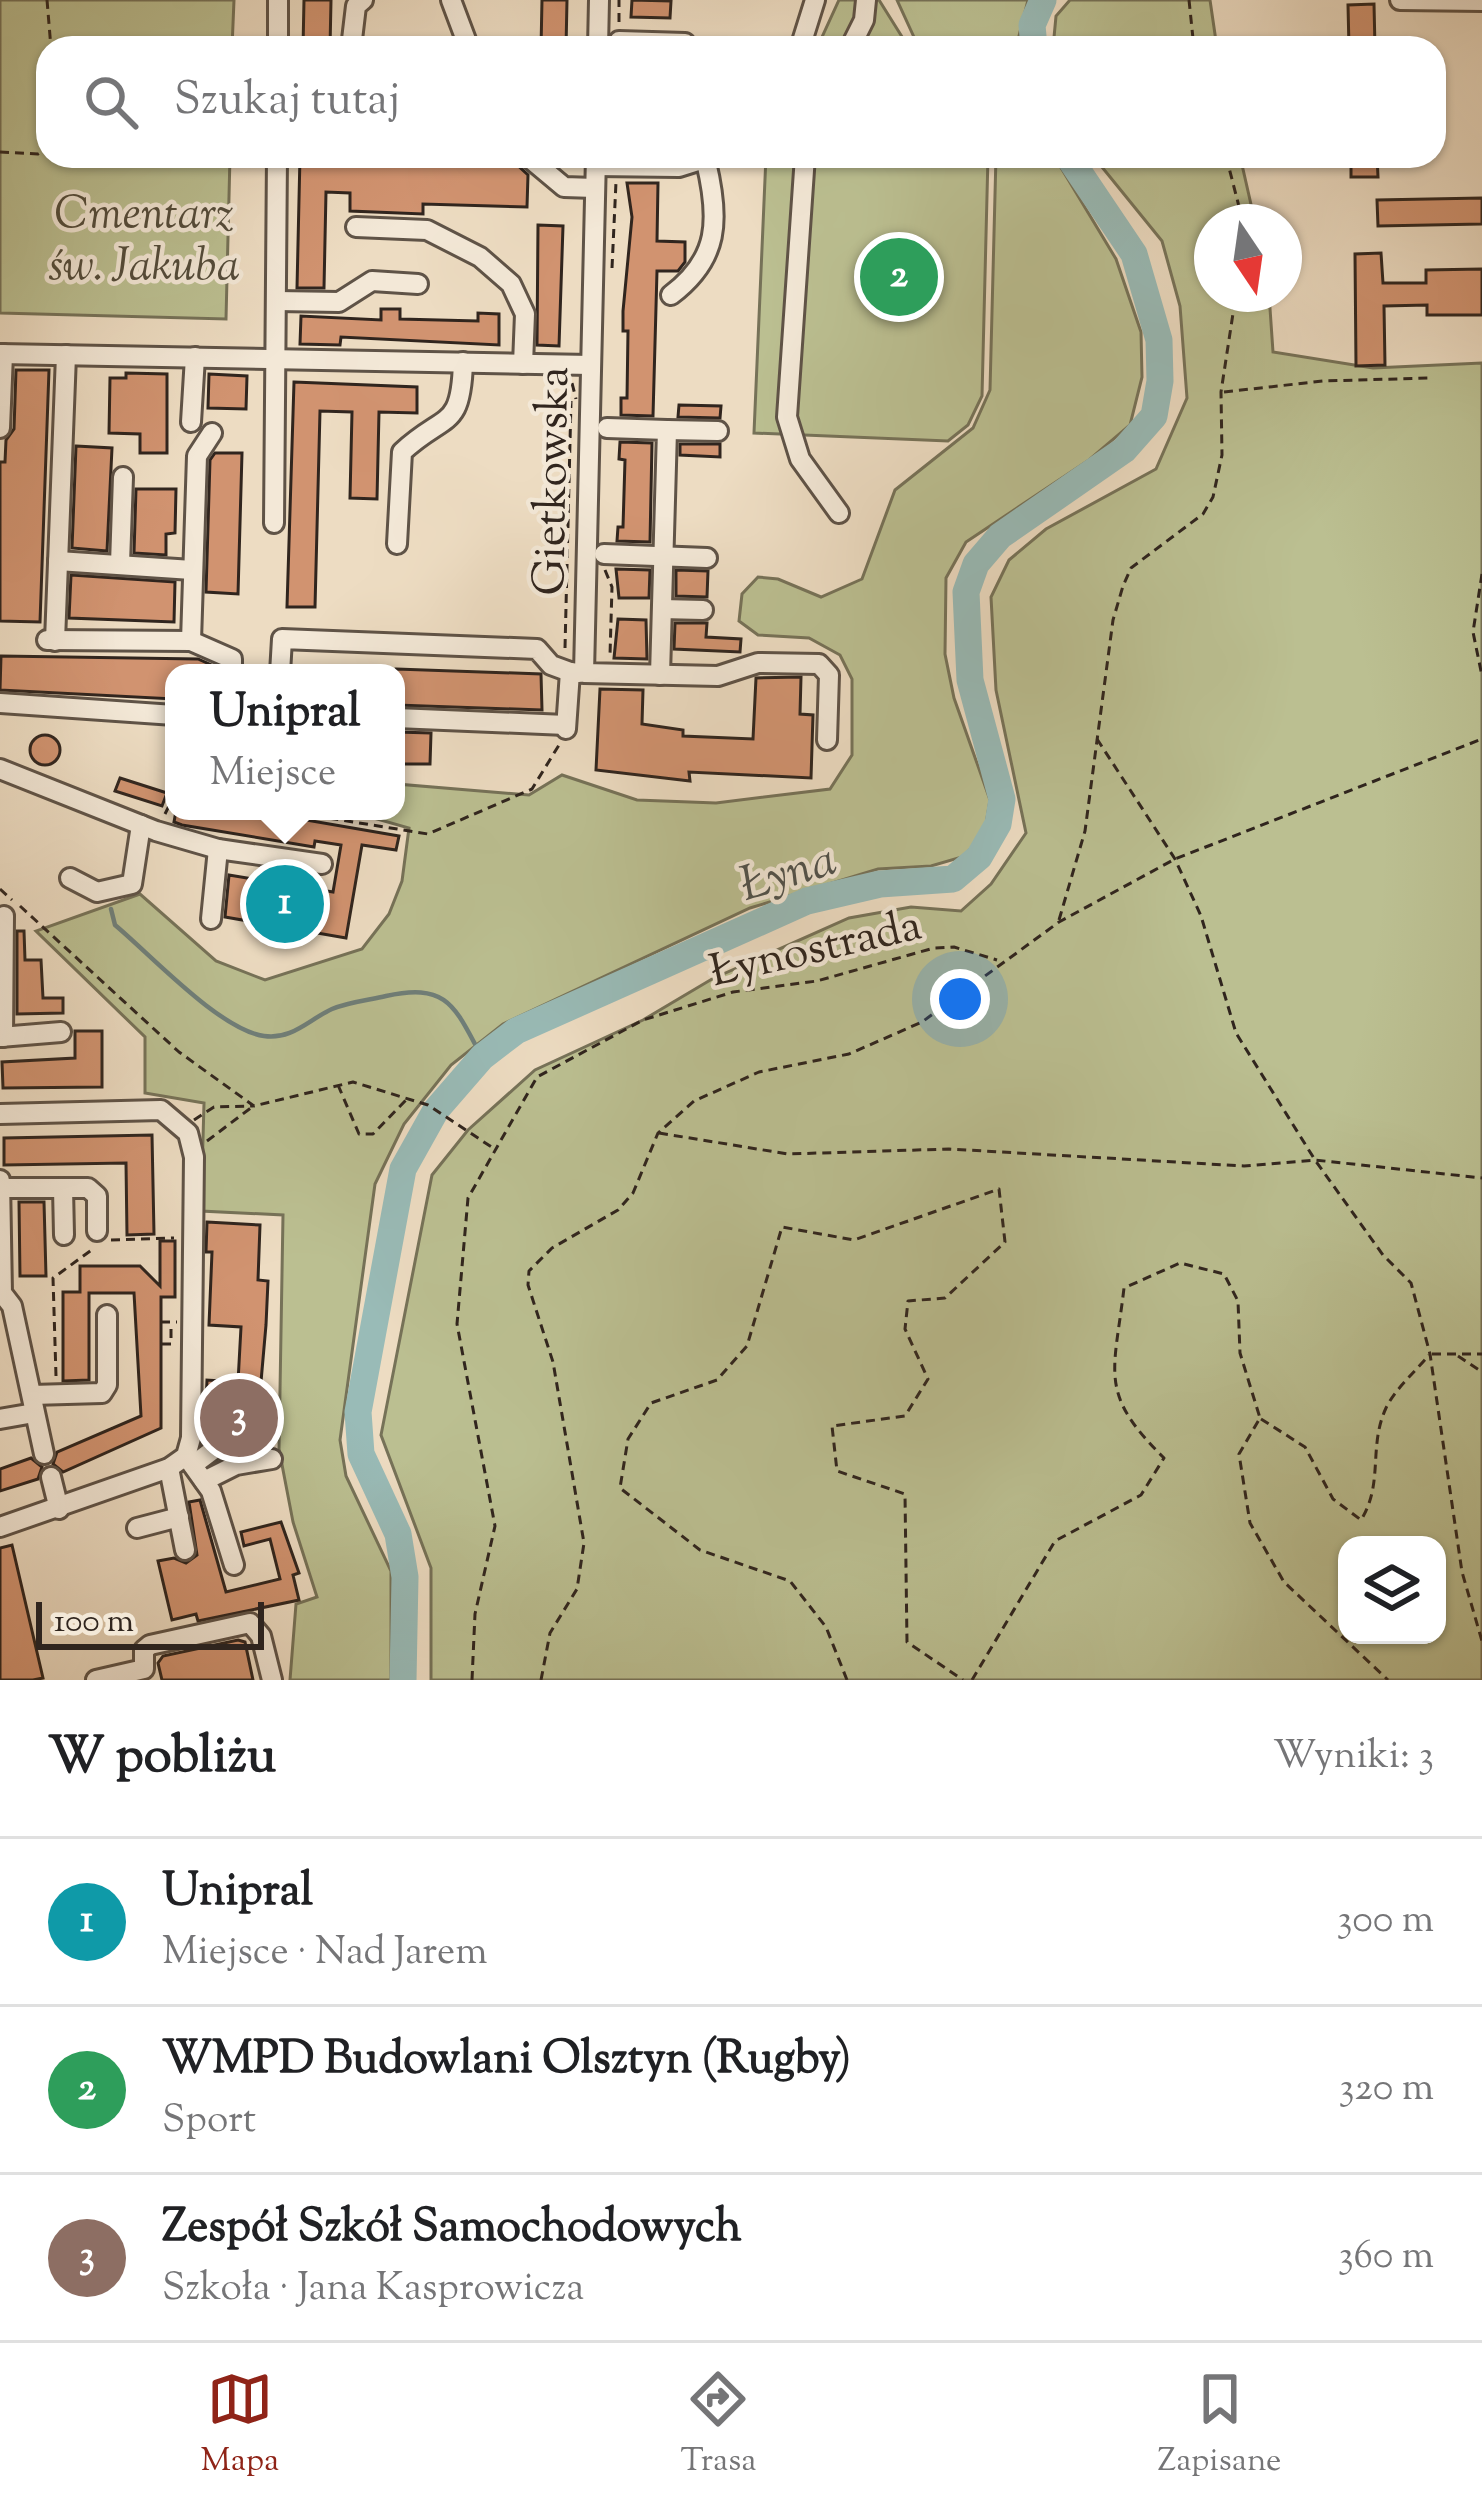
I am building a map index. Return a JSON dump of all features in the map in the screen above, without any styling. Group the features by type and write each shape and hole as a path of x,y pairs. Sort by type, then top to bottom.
{"street":[{"path":"278,0 278,36"},
{"path":"352,36 356,6 363,0"},
{"path":"451,0 464,36"},
{"path":"598,36 599,0"},
{"path":"804,36 815,0"},
{"path":"856,36 866,0"},
{"path":"1400,0 1482,1"},
{"path":"274,523 278,168"},
{"path":"542,168 565,187 595,188"},
{"name":"Gietkowska","path":"566,727 577,673 596,168"},
{"path":"671,295 697,275 712,254 710,168"},
{"path":"805,168 787,417 800,459 839,512"},
{"path":"356,226 428,230 480,257 511,284 525,314 523,364"},
{"path":"277,301 339,302 372,281 418,284"},
{"path":"0,428 1,354 591,365"},
{"path":"66,355 58,561 48,640 191,641 232,659 232,664"},
{"path":"191,422 195,357"},
{"path":"398,544 402,452 449,420 462,403 463,362"},
{"path":"607,428 718,431"},
{"path":"660,675 667,430"},
{"path":"191,641 197,456 212,433"},
{"path":"120,564 123,476"},
{"path":"604,554 707,558"},
{"path":"58,561 192,570"},
{"path":"662,609 703,610"},
{"path":"281,664 282,640 537,649 551,664 577,673 718,676 758,663 819,664 829,675 826,740"},
{"path":"0,703 165,714"},
{"path":"405,718 566,727"},
{"path":"0,769 148,828 218,849 322,864"},
{"path":"70,878 97,892 132,884 148,828"},
{"path":"211,920 218,849"},
{"path":"4,916 2,1037 61,1032"},
{"path":"0,1114 161,1111 188,1133 194,1151 191,1438 179,1517 185,1550"},
{"path":"44,1454 12,1306 1,1293 0,1184 94,1191 97,1231"},
{"path":"63,1188 64,1235"},
{"path":"2,1424 59,1394 102,1393 107,1385 107,1315"},
{"path":"188,1467 217,1447"},
{"path":"0,1526 188,1467 272,1459"},
{"path":"188,1467 224,1525 234,1565"},
{"path":"51,1477 59,1509"},
{"path":"137,1528 179,1517"},
{"path":"96,1680 144,1670 144,1650 150,1645 250,1623 261,1636 272,1680"}],"path":[{"path":"47,0 50,36"},
{"path":"1189,0 1193,36"},
{"path":"0,152 36,154"},
{"path":"1229,168 1238,204"},
{"path":"1059,922 1084,831 1113,620 1131,568 1203,514 1213,497 1222,455 1221,392 1233,312"},
{"path":"1221,392 1323,381 1431,378"},
{"path":"566,648 572,399"},
{"path":"1482,574 1473,632 1482,676"},
{"path":"341,820 428,834 532,789 549,769 566,727"},
{"path":"1097,739 1175,859 1201,916 1236,1033 1315,1160 1383,1256 1411,1283 1430,1354 1462,1572 1482,1641"},
{"path":"541,1680 550,1633 577,1588 584,1543 553,1362 528,1285 529,1271 551,1248 617,1210 633,1193 658,1133 694,1101 759,1072 849,1054 922,1022 1059,922 1175,859 1482,739"},
{"path":"148,828 165,807"},
{"path":"0,890 179,1052 254,1106"},
{"name":"Łynostrada","path":"472,1680 475,1614 495,1526 457,1324 468,1198 537,1077 643,1020 734,992 817,981 934,948 954,947 1001,961"},
{"path":"188,1124 214,1107 254,1106 353,1082 428,1105 493,1148"},
{"path":"338,1085 358,1134 374,1134 408,1099"},
{"path":"194,1151 254,1106"},
{"path":"658,1133 788,1154 949,1149 1244,1166 1315,1160 1482,1178"},
{"path":"847,1680 826,1627 790,1581 700,1550 620,1489 628,1439 651,1403 718,1380 747,1346 782,1227 854,1240 999,1190 1005,1242 945,1298 908,1301 905,1329 928,1379 905,1416 832,1426 837,1471 904,1494 907,1642 963,1680"},
{"path":"59,1394 53,1278 104,1240 176,1238"},
{"path":"972,1680 1055,1540 1141,1495 1164,1458 1127,1422 1113,1381 1124,1288 1180,1263 1224,1274 1238,1301 1240,1353 1260,1418 1305,1448 1333,1499 1361,1520 1376,1496 1374,1452 1386,1406 1430,1354"},
{"path":"161,1322 182,1322"},
{"path":"162,1344 171,1343 171,1322"},
{"path":"1430,1354 1482,1354"},
{"path":"1457,1355 1482,1372"},
{"path":"1260,1418 1239,1454 1250,1523 1284,1582 1388,1680"}],"green space":[{"name":"Cmentarz św. Jakuba","path":"0,0 234,0 232,36 36,36 36,168 230,168 226,319 0,313"},
{"path":"839,0 879,0 902,36 822,36"},
{"path":"897,0 1028,0 1019,36 914,36"},
{"path":"1070,0 1210,0 1215,36 1054,36 1056,16"},
{"path":"765,168 988,168 982,396 968,425 948,441 754,433"},
{"path":"996,168 1061,168 1116,259 1141,332 1142,377 1130,425 1089,460 966,542 946,578 945,654 954,698 990,800 984,836 962,857 931,866 878,869 750,908 503,1024 451,1065 404,1124 375,1184 340,1440 346,1476 391,1571 391,1680 290,1680 296,1604 317,1597 293,1522 279,1449 283,1215 201,1211 204,1103 145,1093 145,1037 36,931 140,894 216,961 265,980 362,949 389,914 402,881 409,828 381,820 405,820 405,785 529,795 562,775 637,800 716,803 830,789 852,755 852,679 840,655 809,638 758,635 739,621 742,594 758,577 778,579 821,597 862,579 895,490 973,428 990,390"},
{"path":"1103,168 1243,168 1251,204 1194,204 1194,312 1270,312 1273,352 1373,368 1482,363 1482,1680 431,1680 431,1568 381,1435 432,1175 468,1130 535,1070 643,1020 712,979 849,918 911,907 961,911 991,884 1026,833 996,690 991,597 1009,560 1046,529 1156,469 1187,398 1180,306 1162,241"}],"building":[{"path":"304,0 331,0 330,36 303,36"},
{"path":"542,0 567,0 566,36 541,36"},
{"path":"632,0 671,1 670,18 631,17"},
{"path":"1374,4 1375,36 1349,36 1348,5"},
{"path":"300,168 520,168 528,175 527,207 423,204 423,214 350,211 350,193 326,192 324,288 297,288"},
{"path":"1351,168 1378,168 1378,177 1351,177"},
{"path":"627,183 658,183 657,241 685,242 685,262 678,271 657,271 653,416 621,415 621,398 627,398 628,331 623,331 623,311 632,217"},
{"path":"1482,198 1482,224 1378,226 1377,200"},
{"path":"538,225 563,226 559,346 537,345"},
{"path":"1381,253 1383,283 1426,283 1426,270 1482,269 1482,315 1427,315 1427,305 1384,306 1385,365 1356,366 1355,254"},
{"path":"381,309 400,309 400,319 478,321 478,313 499,314 499,345 341,337 340,345 300,344 301,316 381,320"},
{"path":"16,370 49,370 40,622 0,621 0,462 5,462 6,440 14,429"},
{"path":"126,373 167,374 167,453 140,453 140,434 109,433 110,378 126,378"},
{"path":"209,374 247,376 246,409 208,408"},
{"path":"294,382 417,387 417,413 379,412 377,499 350,498 352,412 320,411 315,607 287,607"},
{"path":"679,405 721,406 720,418 678,417"},
{"path":"620,442 652,443 650,542 617,541 618,527 623,527 625,460 619,459"},
{"path":"680,444 720,444 720,457 680,455"},
{"path":"76,446 112,448 107,551 72,548"},
{"path":"215,453 242,453 238,594 206,592 210,460"},
{"path":"136,489 176,489 175,533 166,534 166,555 134,553"},
{"path":"616,569 650,570 649,598 619,598"},
{"path":"676,570 708,571 707,597 676,596"},
{"path":"71,575 175,582 174,622 69,618"},
{"path":"618,619 646,620 647,659 614,658"},
{"path":"675,623 707,623 706,637 741,639 740,652 674,649"},
{"path":"1,656 198,659 209,664 165,664 165,699 0,690"},
{"path":"405,669 541,674 542,710 405,705"},
{"path":"801,677 800,714 813,715 811,778 689,772 690,781 596,770 600,689 643,690 642,724 683,730 683,736 753,739 756,678"},
{"path":"405,732 431,733 430,764 405,764"},
{"path":"45,735 60,750 45,765 30,750"},
{"path":"120,778 165,792 165,798 162,806 115,791"},
{"path":"306,820 399,836 396,850 362,845 346,938 225,917 229,875 333,892 341,845 315,841 314,847 174,822"},
{"path":"17,931 24,931 25,960 41,960 43,998 63,998 63,1013 17,1014"},
{"path":"75,1031 102,1031 102,1087 3,1088 2,1062 75,1058"},
{"path":"152,1135 154,1234 127,1235 126,1163 4,1165 4,1138"},
{"path":"19,1202 44,1202 46,1276 20,1276"},
{"path":"207,1222 260,1225 258,1280 268,1281 260,1393 250,1392 242,1406 206,1404 207,1380 238,1382 241,1327 209,1325 212,1252 206,1252"},
{"path":"160,1241 175,1241 175,1297 161,1297 161,1428 63,1472 53,1464 57,1452 141,1416 134,1293 89,1293 89,1380 63,1381 63,1292 80,1292 80,1266 140,1266 160,1286"},
{"path":"31,1458 42,1467 38,1479 0,1491 0,1469"},
{"path":"200,1500 226,1592 280,1579 270,1539 244,1546 241,1532 281,1522 299,1573 293,1575 299,1600 198,1621 196,1614 172,1620 158,1561 174,1558 186,1563 197,1555 189,1502"},
{"path":"12,1545 43,1678 33,1680 0,1680 0,1548"},
{"path":"245,1642 253,1680 162,1680 158,1663 163,1656"}],"waterway":[{"name":"Łyna","path":"1033,36 1032,25 1043,0"},
{"name":"Łyna","path":"403,1680 405,1577 398,1534 361,1454 358,1412 403,1169 436,1110 482,1057 516,1031 807,901 880,884 953,879 979,857 998,824 1002,799 970,680 966,592 976,564 1000,536 1124,450 1154,416 1160,381 1159,340 1134,254 1076,168"},
{"path":"111,909 115,925 166,972 246,1031 283,1035 345,1005 424,993 448,1003 482,1057"}],"place":[{"name":"WMPD Budowlani Olsztyn (Rugby)","path":"899,277"},
{"name":"Unipral","path":"285,904"},
{"name":"Zespół Szkół Samochodowych","path":"239,1418"}]}
